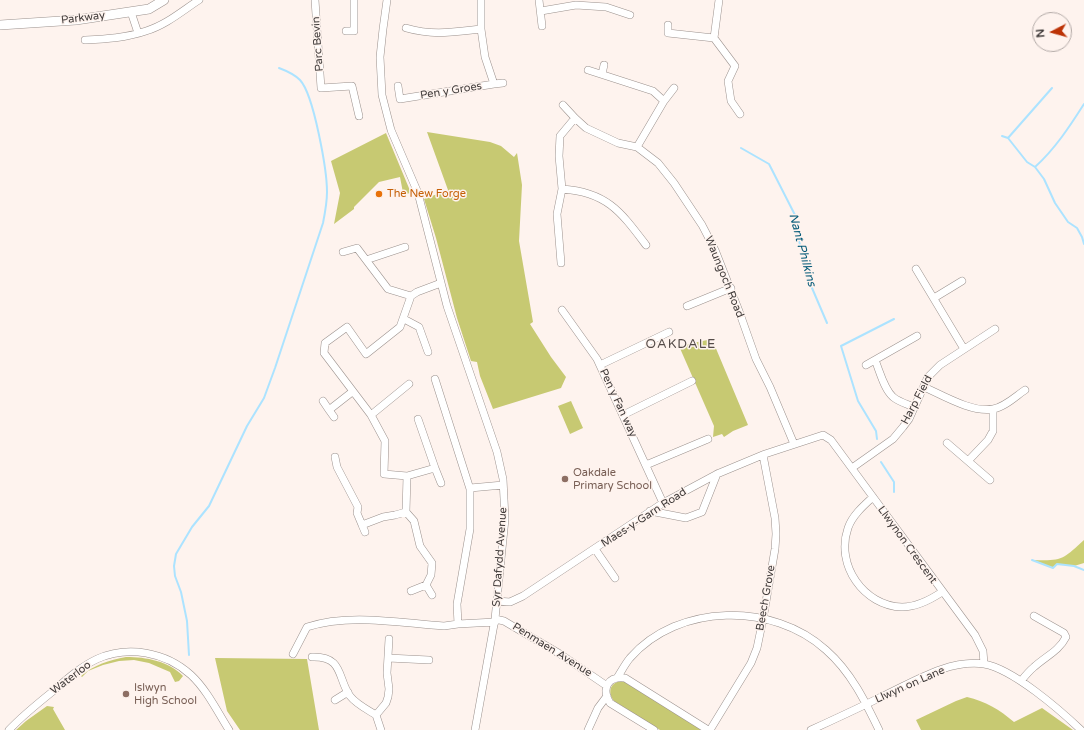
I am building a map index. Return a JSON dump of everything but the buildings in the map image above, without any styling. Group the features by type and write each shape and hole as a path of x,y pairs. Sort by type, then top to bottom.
{"main road":[{"name":"Parkway","path":"0,25 76,20 130,12 148,9 164,0"}],"street":[{"path":"85,40 114,38 146,31 168,21 200,0"},
{"name":"Parc Bevin","path":"315,0 321,88 352,86 360,116"},
{"path":"346,31 354,31 354,0"},
{"name":"Syr Dafydd Avenue","path":"387,0 380,57 382,95 391,130 418,193 447,306 497,452 503,485 505,519 495,621 475,730"},
{"name":"Pen y Groes","path":"398,86 398,102 494,84 485,57 481,29 481,0"},
{"path":"540,0 542,26"},
{"path":"719,0 714,38 735,66 728,81 731,101 740,114"},
{"path":"541,11 576,5 606,6 630,15"},
{"path":"130,12 138,33"},
{"path":"668,25 668,33 714,38"},
{"path":"406,28 440,34 481,29"},
{"path":"602,74 604,65"},
{"path":"588,70 653,91 664,101"},
{"path":"494,84 503,83"},
{"path":"637,147 664,101 674,88"},
{"name":"Waungoch Road","path":"563,105 586,128 618,143 637,147 658,163 674,183 702,225 715,250 756,359 770,387 794,444"},
{"path":"561,263 557,214 562,189 559,156 560,136 575,118"},
{"path":"562,189 579,190 608,203 621,212 646,245"},
{"path":"366,260 405,246"},
{"path":"343,252 357,248 388,289 411,296"},
{"path":"916,269 964,349"},
{"path":"934,298 962,281"},
{"path":"435,468 407,476 384,474 385,441 371,415 352,392 324,353 325,342 347,327 366,354 400,327 411,296 417,292 441,283"},
{"path":"687,306 730,288"},
{"name":"Pen y Fan way","path":"562,310 594,354 600,365 663,503"},
{"path":"404,319 419,327 428,352"},
{"name":"Harp Field","path":"852,468 893,438 909,419 928,377 933,371 996,329"},
{"path":"600,365 669,332"},
{"path":"866,364 917,336"},
{"path":"875,360 892,397 914,407"},
{"path":"435,379 470,488 470,529 457,604 458,624"},
{"path":"623,414 692,381"},
{"path":"371,415 409,384"},
{"path":"924,387 964,405 984,409 994,409 1001,406 1025,390"},
{"path":"329,410 352,392"},
{"path":"323,401 334,417"},
{"path":"968,461 988,440 993,431 994,409"},
{"path":"418,419 441,483"},
{"name":"Llwynon Crescent","path":"819,436 823,435 831,440 981,644 984,664"},
{"name":"Maes-y-Garn Road","path":"497,601 510,602 523,596 650,511 717,474 763,455 819,436"},
{"path":"646,465 708,439"},
{"path":"947,443 990,480"},
{"name":"Beech Grove","path":"709,730 751,663 757,648 763,619 776,534 775,518 763,455"},
{"path":"335,457 337,467 358,507 358,513 363,528 383,517 395,516 406,512"},
{"path":"650,511 686,518 702,512 717,474"},
{"path":"407,476 406,512 414,521 420,546 432,563 431,575 426,585 411,591"},
{"path":"470,488 503,485"},
{"name":"Llwynon Crescent","path":"872,497 854,516 848,528 845,541 849,570 855,581 876,601 903,607 929,601 942,592"},
{"path":"595,549 615,578"},
{"path":"426,585 432,595"},
{"path":"654,730 612,704 607,696 607,686 617,678 629,659 635,653 662,633 690,621 716,615 746,616 763,619 800,632 813,640 839,662 850,677 879,730"},
{"path":"1021,681 1034,667 1056,651 1063,644 1066,637 1064,633 1034,616"},
{"path":"293,654 307,627 319,623 352,620 444,626 495,621"},
{"name":"Penmaen Avenue","path":"495,621 504,621 560,654 607,686"},
{"path":"376,715 386,703 388,697 389,689 387,673 389,639"},
{"name":"Waterloo","path":"9,730 25,714 83,667 97,659 112,654 133,651 152,654 166,659 180,666 191,675 207,694 229,730"},
{"path":"312,657 322,657 334,663 348,692 356,702 376,715 381,730"},
{"path":"388,658 428,660"},
{"name":"Llwyn on Lane","path":"811,730 926,676 962,665 984,664 992,666 1021,681 1065,715 1081,730"},
{"path":"617,678 625,678 631,681 709,730"},
{"path":"335,700 348,692"},
{"path":"588,730 598,708 607,696"}],"green space":[{"path":"427,132 490,142 501,146 514,157 517,153 522,185 519,241 533,322 530,324 566,377 561,388 493,409 480,376 477,362 471,361 457,318 424,199 448,190"},
{"path":"386,133 411,193 405,194 406,197 404,198 400,177 379,182 354,207 354,209 334,224 340,193 331,161"},
{"path":"712,339 748,425 733,431 724,437 722,434 713,437 714,426 679,346"},
{"path":"571,401 583,428 570,434 558,406"},
{"path":"1084,540 1084,563 1074,566 1057,564 1053,568 1032,560 1050,560 1061,558 1071,552"},
{"path":"126,657 149,659 164,663 183,676 179,681 175,682 170,672 149,663 134,660 119,661 103,665 88,671 82,677 81,676 86,672 91,669 102,664"},
{"path":"215,658 307,659 319,730 240,730 227,711"},
{"path":"620,681 627,682 702,730 660,730 614,701 610,692 614,684"},
{"path":"967,697 992,706 1014,722 1042,708 1073,730 921,730 916,720"},
{"path":"47,706 54,707 53,709 65,730 16,730 26,721"}],"waterway":[{"path":"189,655 187,621 181,592 175,576 174,566 176,554 192,527 209,506 247,426 264,398 323,223 326,208 327,192 325,168 315,116 310,101 300,80 279,68"},
{"path":"1008,138 1052,88"},
{"path":"1035,167 1056,145 1084,104"},
{"path":"1002,136 1008,138 1027,162 1035,167 1044,179 1055,203 1068,222 1077,228 1084,244"},
{"name":"Nant Philkins","path":"741,148 769,164 796,217 797,235 804,257 809,281 827,323"},
{"name":"Nant Philkins","path":"877,439 876,431 858,401 841,346 894,319"},
{"name":"Nant Philkins","path":"881,462 894,482 894,492"},
{"name":"Nant Philkins","path":"1032,560 1053,568 1057,564 1074,566 1084,570"}],"place":[{"name":"The New Forge","path":"379,194"},
{"name":"Oakdale Primary School","path":"565,479"},
{"name":"Islwyn High School","path":"126,694"}],"district":[{"name":"OAKDALE","path":"681,345"}]}
